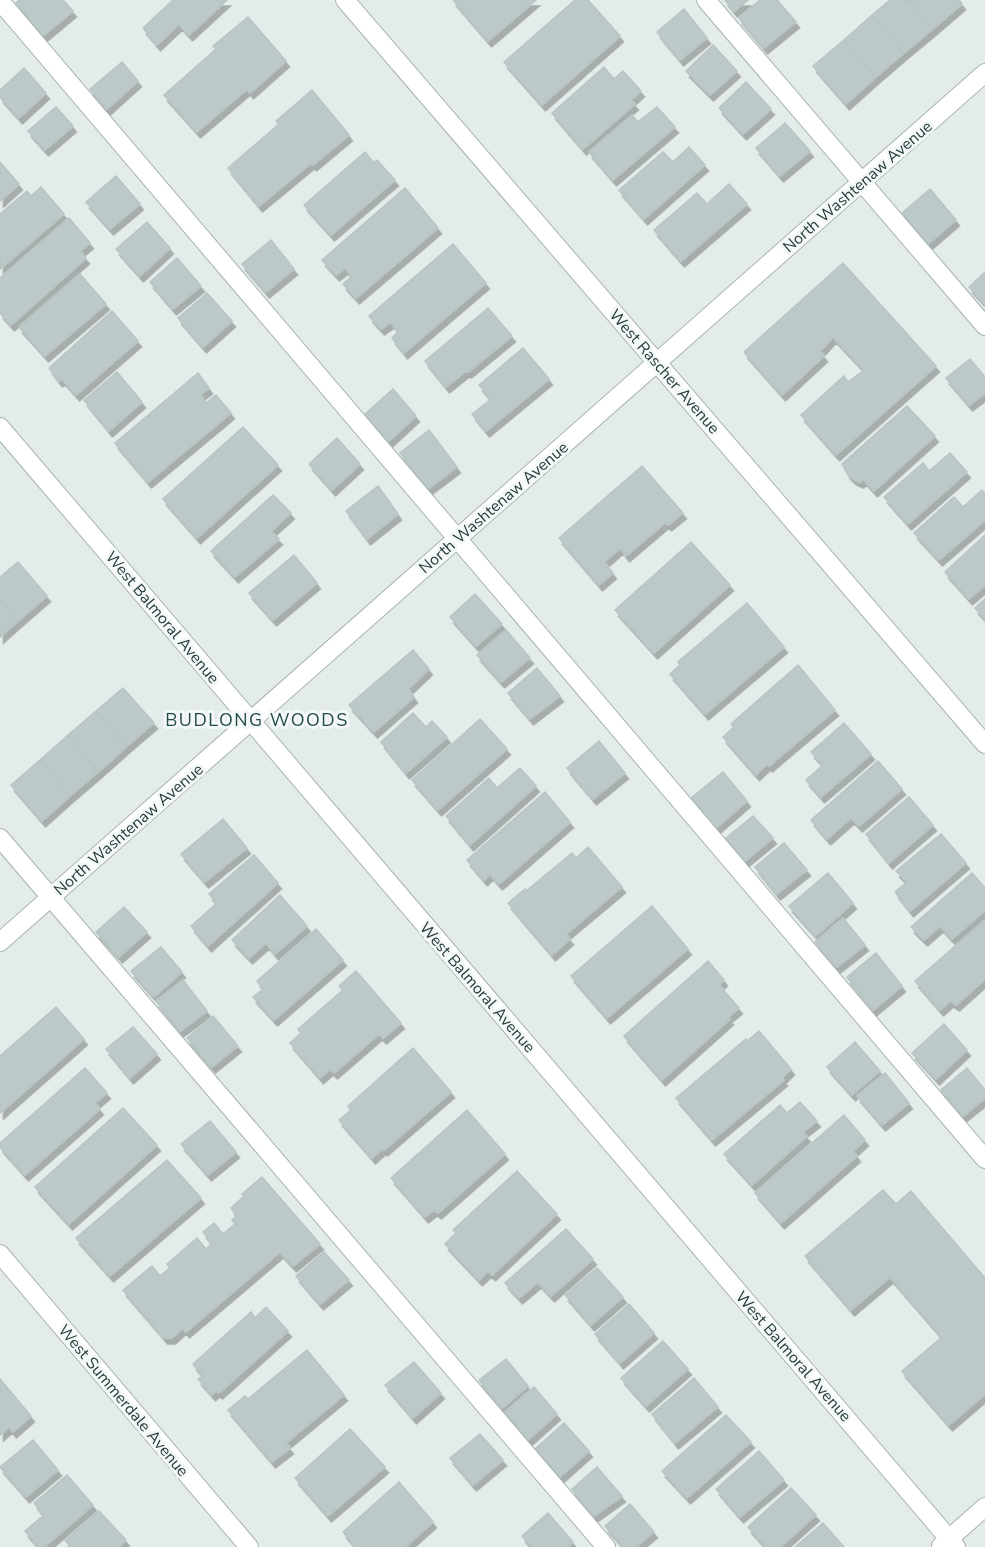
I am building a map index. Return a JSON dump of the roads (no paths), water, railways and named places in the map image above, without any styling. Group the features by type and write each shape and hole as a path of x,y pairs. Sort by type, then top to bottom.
{"street":[{"name":"West Rascher Avenue","path":"345,0 985,744"},
{"path":"706,0 985,326"},
{"path":"0,1 985,1159"},
{"name":"North Washtenaw Avenue","path":"0,942 985,73"},
{"name":"West Balmoral Avenue","path":"0,427 948,1544"},
{"path":"0,838 606,1547"},
{"name":"West Summerdale Avenue","path":"0,1254 249,1547"},
{"path":"948,1544 985,1507"}],"district":[{"name":"BUDLONG WOODS","path":"257,720"}]}
